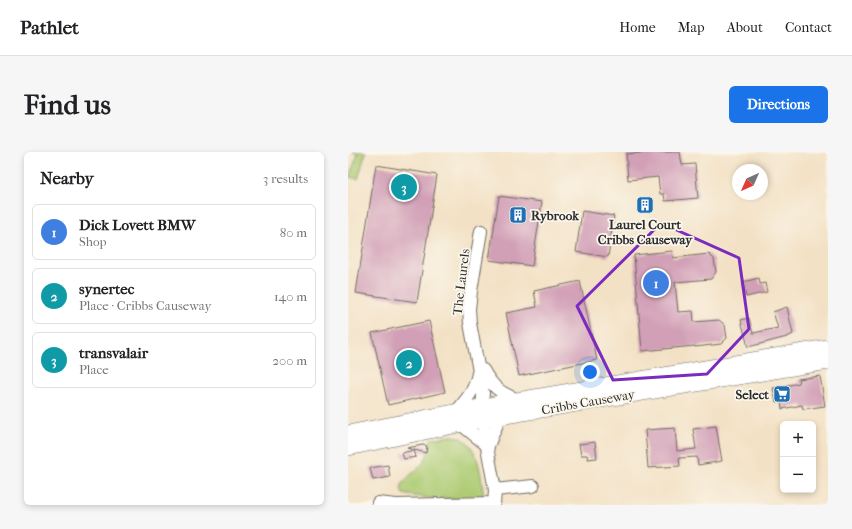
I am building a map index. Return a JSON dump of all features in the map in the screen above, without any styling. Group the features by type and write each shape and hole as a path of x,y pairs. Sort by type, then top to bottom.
{"main road":[{"name":"Cribbs Causeway","path":"348,448 483,413 519,400 828,347"},
{"name":"Cribbs Causeway","path":"483,413 500,417 828,362"},
{"name":"Cribbs Causeway","path":"348,433 459,418"}],"street":[{"name":"The Laurels","path":"481,231 469,309 470,323 483,393 483,413 495,490 494,504"},
{"name":"The Laurels","path":"478,360 489,382 496,389 503,394 519,400"},
{"name":"The Laurels","path":"459,418 475,386 478,374 478,360"},
{"path":"459,418 488,446 500,417"},
{"path":"495,490 533,486"},
{"path":"378,503 396,505 494,504"}],"highlighted area":[{"path":"661,223 739,258 749,329 707,374 613,380 577,306"}],"green space":[{"path":"353,152 366,152 358,179 349,177 358,154"},
{"path":"451,436 461,438 468,443 473,450 480,470 484,498 433,498 403,494 401,490 404,481 425,461 431,439"}],"building":[{"path":"680,152 682,165 695,164 698,198 665,201 664,194 660,194 658,177 628,180 626,154"},
{"path":"376,165 437,175 417,302 356,293"},
{"path":"499,196 542,202 532,266 489,260"},
{"path":"582,211 614,216 608,257 576,252"},
{"path":"672,251 673,258 709,254 714,259 716,272 711,279 675,282 678,312 693,311 694,322 719,320 725,325 727,338 721,344 642,351 634,255"},
{"path":"759,278 760,284 765,283 767,292 746,297 743,282"},
{"path":"580,281 597,360 519,376 506,313 537,307 534,291"},
{"path":"787,307 793,334 787,337 748,347 741,320 749,318 753,333 778,328 773,312"},
{"path":"429,321 445,392 388,405 372,333"},
{"path":"820,376 825,406 803,409 802,405 782,409 781,401 776,402 773,388 799,383 798,379"},
{"path":"716,426 722,461 698,465 697,457 679,458 680,466 648,468 645,430 675,428 677,451 696,449 693,429"},
{"path":"595,442 597,458 588,459 587,455 581,455 579,444"},
{"path":"423,445 427,446 426,453 407,448"},
{"path":"414,450 416,457 404,459 402,453"},
{"path":"388,465 390,477 373,480 370,468"}],"place":[{"name":"transvalair","path":"404,187"},
{"name":"Laurel Court Cribbs Causeway","path":"645,205"},
{"name":"Rybrook","path":"518,215"},
{"name":"Dick Lovett BMW","path":"656,283"},
{"name":"synertec","path":"409,363"},
{"name":"Select","path":"782,394"}]}
